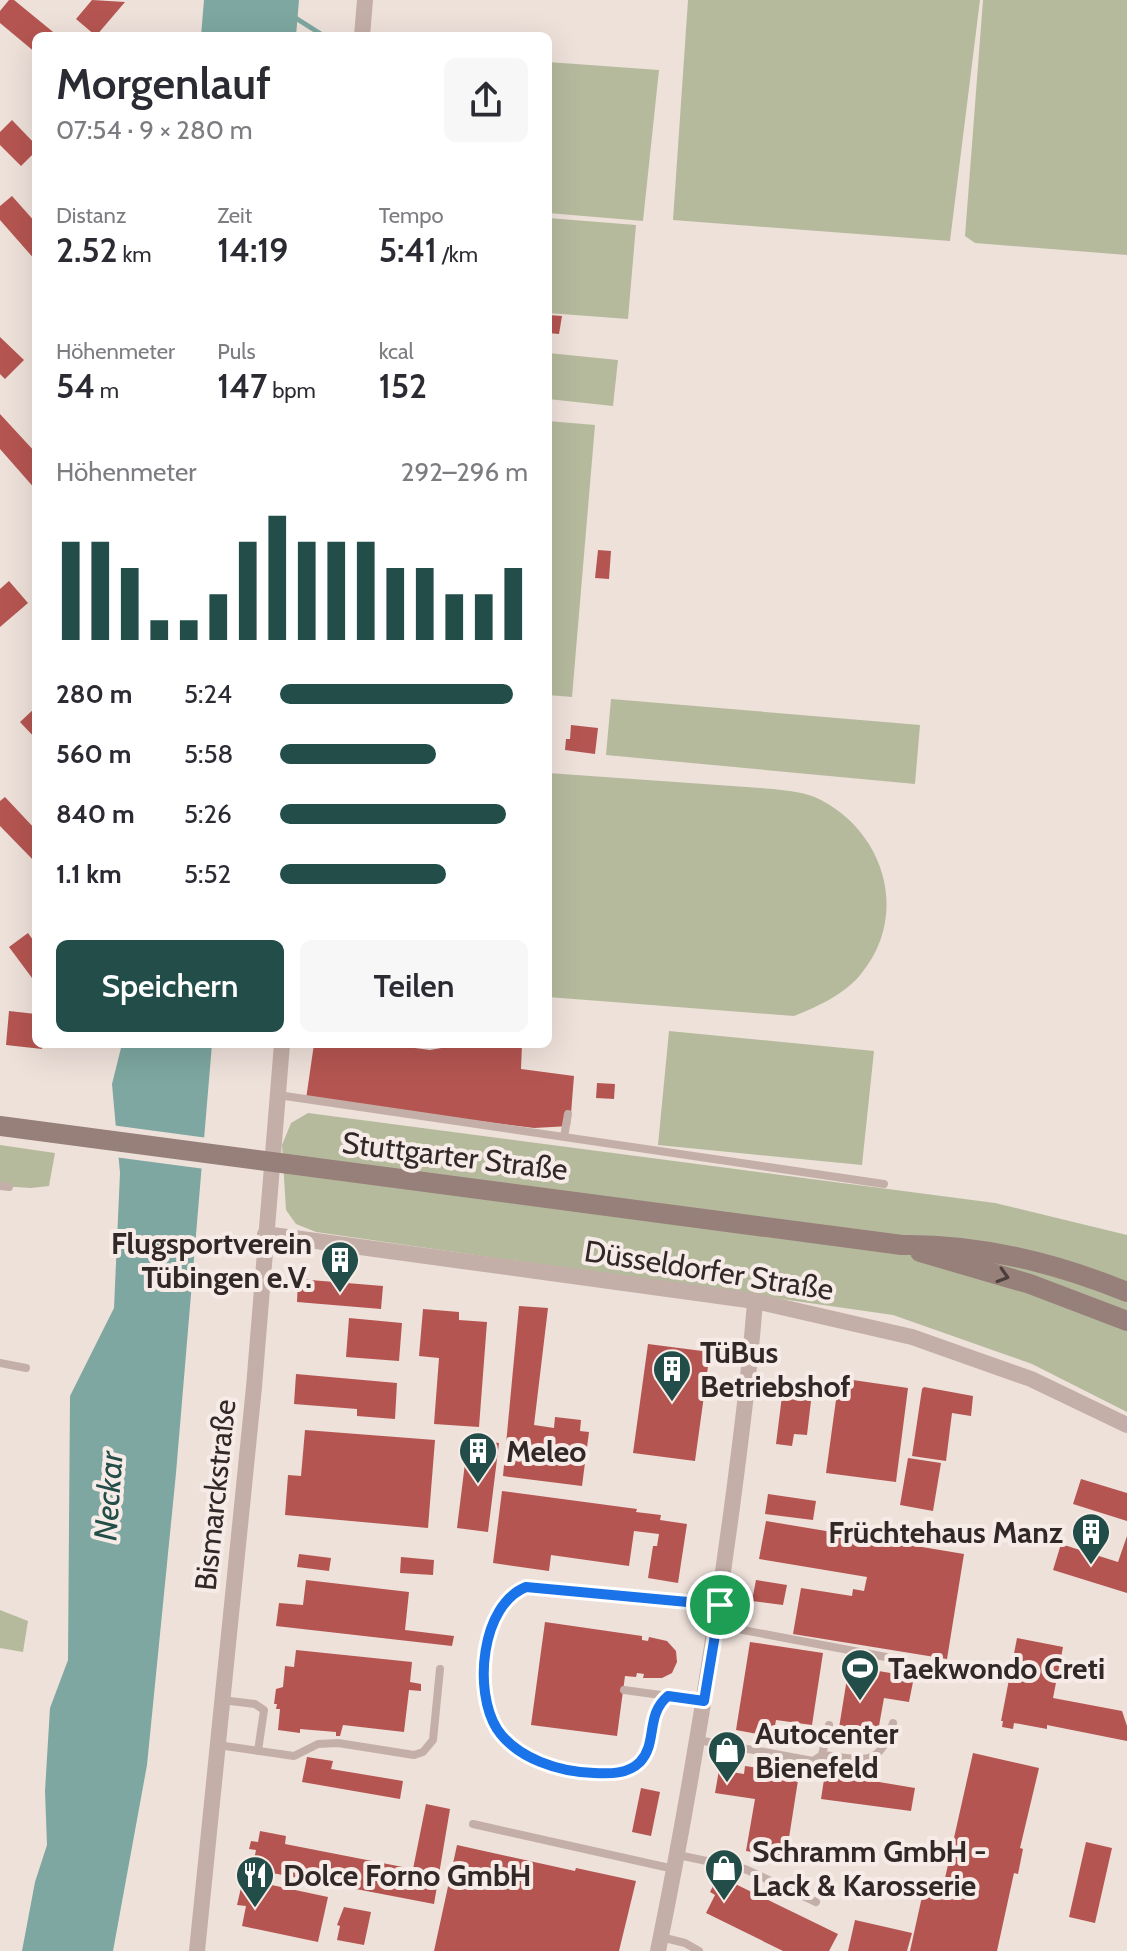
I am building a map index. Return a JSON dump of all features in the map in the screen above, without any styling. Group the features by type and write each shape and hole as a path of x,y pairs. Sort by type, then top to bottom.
{"main road":[{"name":"Stuttgarter Straße","path":"0,1126 902,1245 934,1244 1072,1271 1127,1292"},
{"name":"Stuttgarter Straße","path":"902,1245 931,1257 1030,1284 1127,1321"}],"street":[{"path":"362,32 365,0"},
{"name":"Bismarckstraße","path":"197,1951 254,1387 282,1048"},
{"name":"Düsseldorfer Straße","path":"265,1234 755,1301 912,1337 1031,1379 1127,1425"},
{"path":"659,1944 720,1605 752,1351 755,1301"}],"lane":[{"path":"277,1095 884,1184"},
{"path":"564,1137 568,1114"},
{"path":"0,1363 26,1368"},
{"path":"668,1696 658,1704 653,1716 650,1743 640,1762 617,1774 586,1773 550,1766 519,1751 497,1729 487,1705 483,1673 490,1629 508,1599 526,1587 720,1605"},
{"path":"716,1625 886,1657"},
{"path":"218,1744 294,1756 318,1744 338,1743 414,1755 423,1752 433,1740 440,1669"},
{"path":"624,1690 704,1701"},
{"path":"222,1700 255,1704 264,1710 258,1751"},
{"path":"698,1740 802,1761 813,1761 822,1755 868,1759 878,1755 886,1746 893,1723"},
{"path":"822,1755 829,1725"},
{"path":"473,1824 676,1862 745,1869 816,1902"},
{"path":"659,1944 685,1943 699,1951"}],"green space":[{"path":"688,0 980,0 950,241 673,220"},
{"path":"983,0 1127,0 1127,255 975,243 965,236"},
{"path":"552,62 659,70 643,221 552,213"},
{"path":"552,218 636,225 628,319 552,313"},
{"path":"552,353 618,360 613,406 552,399"},
{"path":"552,421 595,425 572,697 552,695"},
{"path":"611,699 920,725 915,784 606,755"},
{"path":"552,773 773,789 803,794 821,800 843,815 861,833 875,855 887,902 884,927 876,951 847,988 794,1016 552,997"},
{"path":"669,1031 874,1051 862,1165 658,1145"},
{"path":"308,1113 995,1203 1127,1235 1127,1412 1032,1364 893,1315 316,1232 296,1224 286,1210 282,1145 291,1123"},
{"path":"0,1145 55,1153 49,1186 0,1186"},
{"path":"0,1610 28,1621 23,1652 0,1648"}],"water":[{"path":"204,0 299,0 296,32 201,32"},
{"name":"Neckar","path":"121,1048 212,1048 176,1473 147,1765 113,1951 22,1951 35,1882 47,1845 45,1791 50,1708 68,1660 70,1396 114,1308 120,1173 112,1084"}],"pier":[{"path":"111,1125 208,1138 205,1169 114,1157"}],"building":[{"path":"9,0 14,0 53,32 32,32 32,50 0,23 0,11"},
{"path":"92,0 125,2 99,32 91,32 76,19"},
{"path":"12,120 32,141 32,155 21,166 0,145 0,132"},
{"path":"12,196 32,218 32,256 0,220 0,206"},
{"path":"552,315 562,316 559,334 552,333"},
{"path":"0,337 24,360 5,379 0,374"},
{"path":"0,414 32,449 32,485 0,449"},
{"path":"598,550 611,551 609,579 595,578"},
{"path":"9,581 28,603 0,627 0,589"},
{"path":"32,711 32,735 20,722"},
{"path":"571,725 598,728 595,754 565,750"},
{"path":"5,797 32,826 32,859 0,826 0,801"},
{"path":"28,933 32,938 32,978 9,947"},
{"path":"9,1011 32,1014 32,1048 6,1045"},
{"path":"313,1048 522,1048 521,1069 574,1076 570,1126 534,1128 306,1099"},
{"path":"597,1083 615,1084 614,1099 596,1098"},
{"name":"Flugsportverein Tübingen e.V.","path":"298,1279 383,1286 381,1309 297,1302"},
{"path":"519,1306 548,1308 534,1425 554,1428 555,1417 581,1420 580,1431 589,1432 582,1486 503,1476"},
{"path":"423,1309 459,1312 459,1320 487,1322 479,1427 434,1424 439,1358 419,1356"},
{"path":"349,1318 402,1323 399,1361 346,1357"},
{"name":"TüBus Betriebshof","path":"648,1344 710,1352 695,1461 633,1453"},
{"path":"296,1374 397,1383 395,1419 357,1416 357,1409 294,1404"},
{"path":"839,1378 908,1388 896,1482 826,1473"},
{"path":"784,1380 813,1384 807,1435 794,1434 792,1446 776,1444"},
{"path":"924,1387 973,1396 971,1416 952,1413 946,1461 912,1456"},
{"path":"305,1430 435,1440 428,1528 285,1515 288,1475 301,1476"},
{"name":"Meleo","path":"468,1439 499,1443 488,1532 457,1528"},
{"path":"908,1458 941,1463 933,1511 900,1505"},
{"name":"Früchtehaus Manz","path":"1081,1479 1127,1493 1127,1521 1073,1504"},
{"path":"502,1491 637,1509 636,1512 661,1515 660,1520 687,1524 678,1583 648,1578 653,1546 657,1546 659,1534 634,1531 629,1566 551,1555 549,1571 493,1563"},
{"path":"768,1494 816,1501 813,1520 765,1514"},
{"path":"766,1521 964,1554 947,1659 793,1634 801,1588 852,1596 853,1589 864,1591 867,1577 759,1559"},
{"name":"Früchtehaus Manz","path":"1127,1536 1127,1593 1053,1570 1061,1544 1118,1562"},
{"path":"299,1554 331,1558 329,1571 297,1567"},
{"path":"401,1557 434,1560 433,1575 400,1573"},
{"path":"306,1580 409,1592 405,1630 454,1636 452,1646 276,1626 279,1603 303,1605"},
{"path":"756,1580 787,1585 783,1605 752,1601"},
{"path":"545,1622 642,1636 642,1640 648,1641 649,1637 667,1641 676,1651 677,1662 672,1673 662,1678 643,1678 644,1674 637,1673 636,1677 625,1676 617,1736 531,1725"},
{"path":"1017,1638 1063,1647 1053,1698 1122,1711 1127,1726 1127,1741 1047,1725 1047,1729 1014,1723 1013,1729 1002,1727"},
{"path":"750,1642 823,1653 812,1725 776,1720 773,1737 736,1730"},
{"path":"296,1650 412,1662 410,1682 421,1684 421,1691 409,1690 404,1732 343,1725 340,1736 336,1736 336,1732 278,1730 280,1709 276,1709 277,1704 274,1704 276,1689 283,1687 285,1666 294,1667"},
{"path":"849,1666 914,1677 909,1702 884,1698 877,1737 845,1732 845,1735 838,1734"},
{"path":"973,1753 1039,1768 1020,1848 1023,1849 1018,1874 1014,1873 997,1951 910,1951 923,1892 941,1896"},
{"path":"307,1757 333,1761 331,1769 403,1781 400,1799 302,1782"},
{"path":"745,1766 799,1774 786,1857 746,1851 755,1799 715,1793 719,1770 744,1774"},
{"path":"825,1773 915,1788 911,1811 821,1799"},
{"path":"641,1788 660,1792 651,1836 632,1832"},
{"path":"426,1804 450,1809 434,1904 252,1869 256,1850 249,1849 251,1841 258,1842 260,1831 286,1836 285,1844 413,1869"},
{"path":"1086,1842 1112,1848 1095,1923 1069,1917"},
{"path":"457,1845 636,1881 619,1951 434,1951"},
{"path":"723,1878 838,1934 829,1951 783,1951 706,1913 715,1895 710,1892 715,1882 720,1885"},
{"path":"243,1879 328,1897 318,1942 242,1926 246,1906 237,1905"},
{"path":"344,1907 371,1912 364,1945 337,1940 340,1926 337,1925"},
{"path":"855,1920 912,1933 907,1951 848,1951"}],"waterway":[{"path":"294,17 318,32"}],"place":[{"name":"Flugsportverein Tübingen e.V.","path":"340,1294"},
{"name":"TüBus Betriebshof","path":"672,1403"},
{"name":"Meleo","path":"478,1485"},
{"name":"Früchtehaus Manz","path":"1091,1566"},
{"name":"Taekwondo Creti","path":"860,1702"},
{"name":"Autocenter Bienefeld","path":"727,1784"},
{"name":"Schramm GmbH - Lack & Karosserie","path":"724,1902"},
{"name":"Dolce Forno GmbH","path":"255,1909"}],"route":[{"path":"526,1587 720,1605 704,1701 668,1696 658,1704 653,1716 650,1743 640,1762 617,1774 586,1773 550,1766 519,1751 497,1729 487,1705 483,1673 490,1629 516,1591 526,1587"}]}
